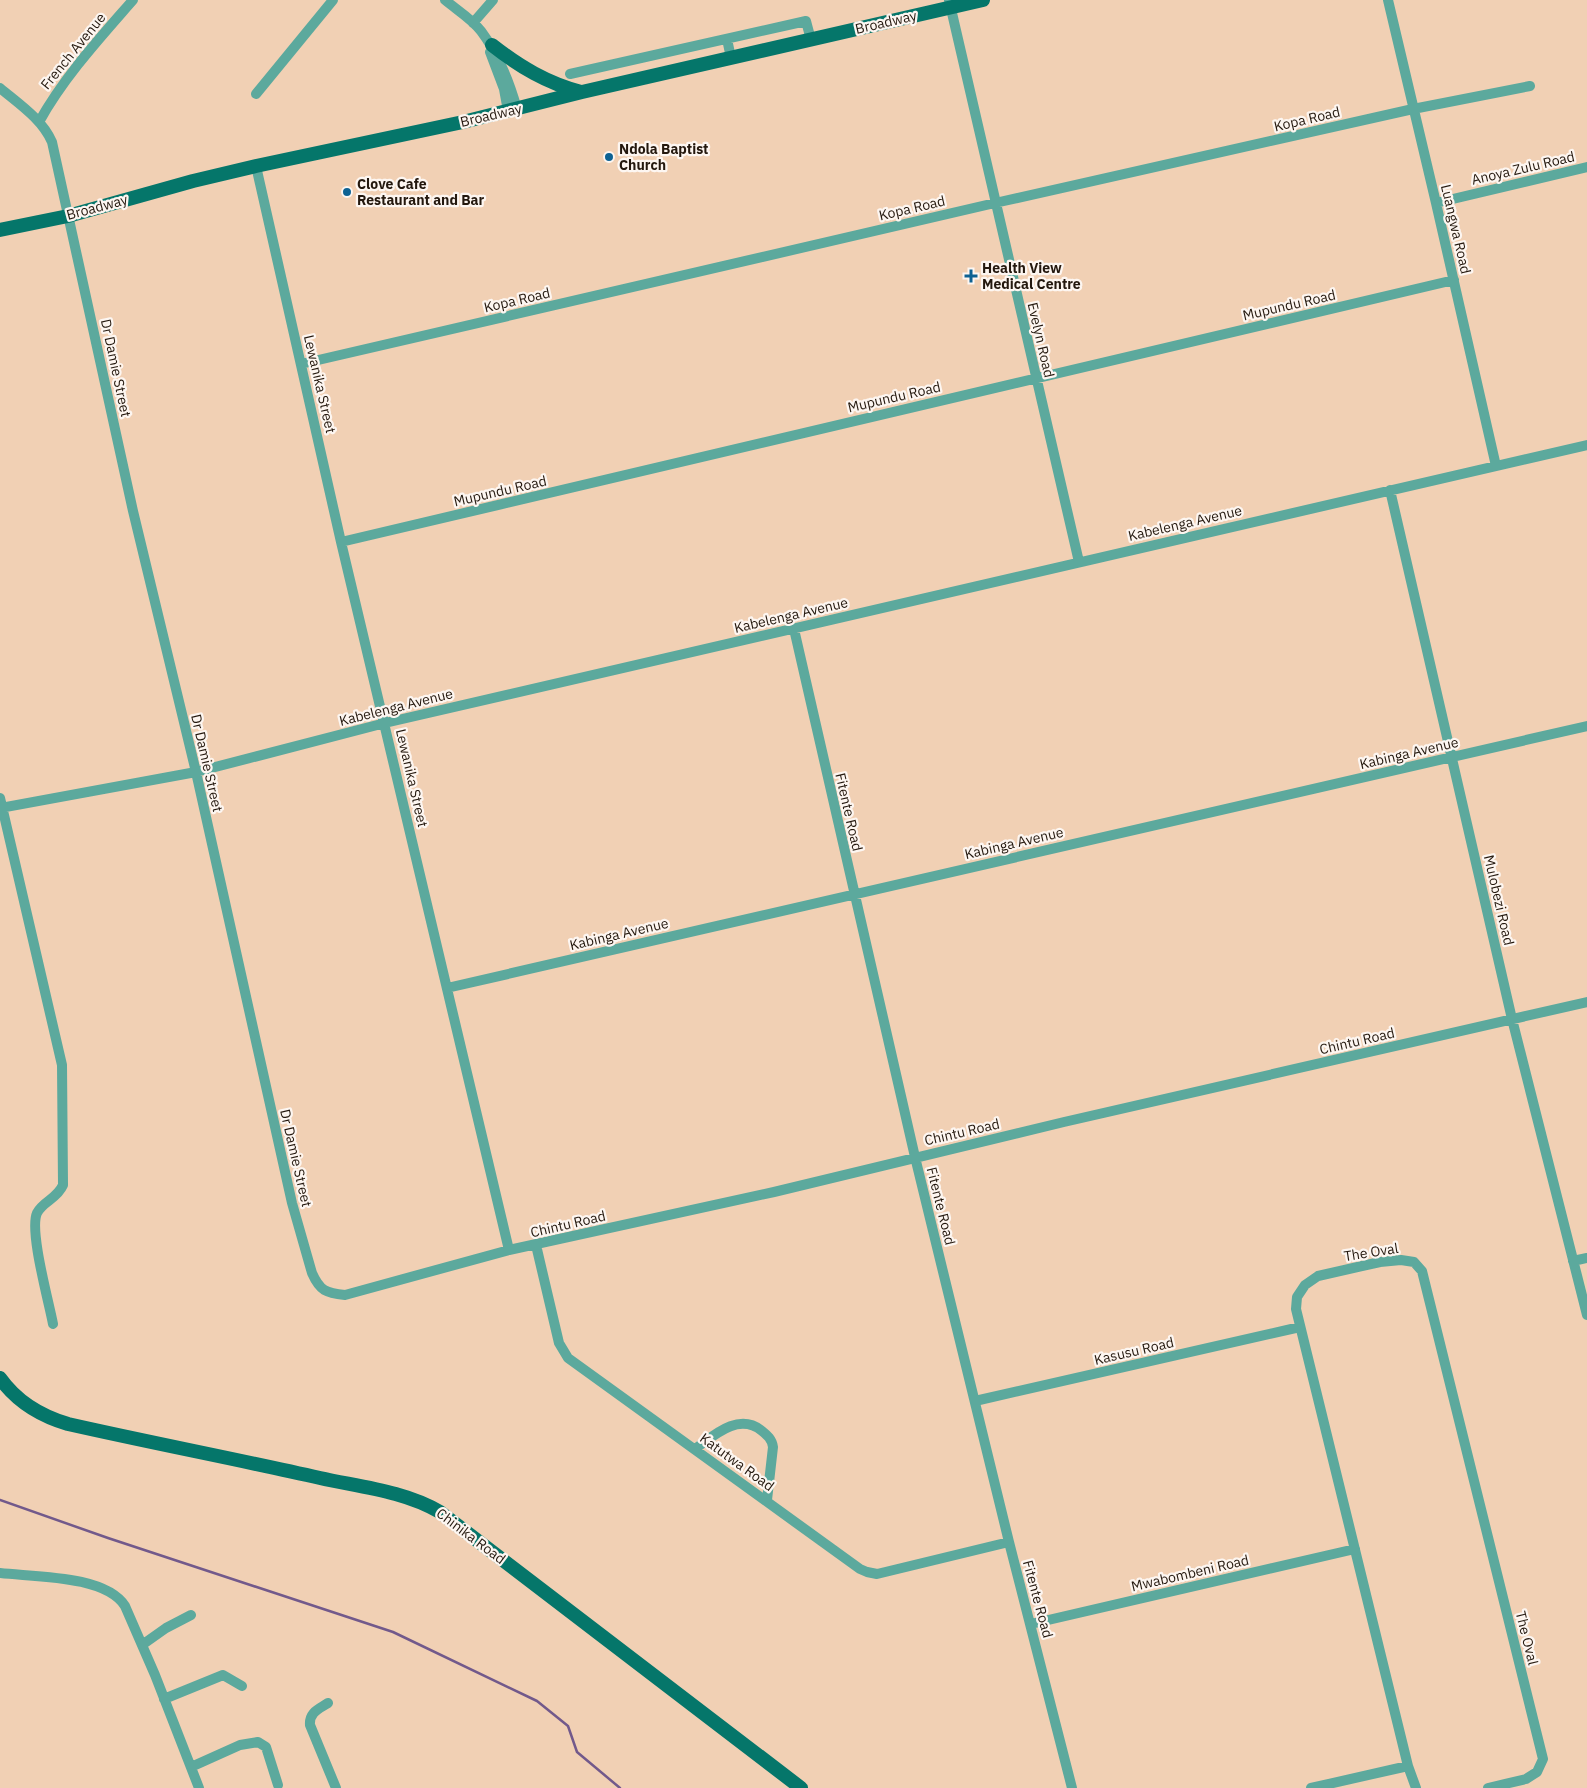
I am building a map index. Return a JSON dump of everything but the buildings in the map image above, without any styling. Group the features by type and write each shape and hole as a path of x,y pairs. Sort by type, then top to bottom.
{"main road":[{"name":"Broadway","path":"0,230 68,216 192,181 256,166 463,122 582,92 811,40 950,4 983,0"},
{"path":"488,42 508,58 538,76 563,87 582,92"},
{"name":"Chinika Road","path":"0,1378 12,1393 38,1413 68,1424 296,1472 402,1496 424,1503 448,1518 801,1788"}],"street":[{"name":"French Avenue","path":"39,122 65,81 132,0"},
{"path":"256,94 333,0"},
{"path":"445,0 473,23 488,42 512,110"},
{"path":"473,23 493,0"},
{"name":"Luangwa Road","path":"1388,0 1496,466"},
{"name":"Evelyn Road","path":"950,4 1079,562"},
{"path":"570,74 806,21 811,40"},
{"path":"727,38 731,58"},
{"name":"Kopa Road","path":"301,364 995,203 1413,109 1530,86"},
{"name":"Dr Damie Street","path":"0,88 39,122 49,134 52,142 133,511 196,772 292,1203 312,1273 317,1283 324,1290 333,1294 345,1295"},
{"name":"Lewanika Street","path":"256,166 342,542 509,1250"},
{"name":"Anoya Zulu Road","path":"1436,203 1587,167"},
{"name":"Mupundu Road","path":"342,542 1454,280"},
{"name":"Kabelenga Avenue","path":"1,805 196,772 385,724 1587,445"},
{"name":"Mulobezi Road","path":"1390,490 1512,1019 1587,1315"},
{"name":"Fitente Road","path":"794,629 915,1157 1009,1542 1072,1788"},
{"name":"Kabinga Avenue","path":"447,988 1587,726"},
{"path":"1,805 63,1073 62,1185 59,1194 42,1206 35,1220 38,1249 53,1324"},
{"name":"Chintu Road","path":"345,1295 509,1250 536,1246 774,1192 915,1157 1587,1002"},
{"name":"Katutwa Road","path":"536,1246 559,1343 568,1358 867,1572 877,1574 1009,1542"},
{"path":"1573,1261 1587,1258"},
{"name":"The Oval","path":"1416,1788 1408,1766 1296,1309 1297,1297 1305,1285 1318,1276 1380,1262 1401,1260 1414,1262 1422,1271 1543,1759 1537,1772 1526,1779 1488,1788"},
{"name":"Kasusu Road","path":"975,1401 1300,1326"},
{"path":"695,1449 723,1430 740,1423 750,1424 761,1430 770,1439 773,1447 767,1500"},
{"name":"Mwabombeni Road","path":"1031,1624 1355,1550"},
{"path":"0,1573 78,1582 96,1586 115,1595 126,1606 199,1788"},
{"path":"142,1645 166,1628 191,1615"},
{"path":"164,1699 223,1675 242,1686"},
{"path":"328,1703 313,1712 310,1724 336,1788"},
{"path":"190,1766 240,1746 258,1742 266,1747 278,1785"},
{"path":"1311,1788 1408,1766"}],"waterway":[{"path":"0,1500 108,1538 393,1632 537,1701 568,1726 577,1752 620,1788"}],"place":[{"name":"Ndola Baptist Church","path":"609,157"},
{"name":"Clove Cafe Restaurant and Bar","path":"347,192"},
{"name":"Health View Medical Centre","path":"971,276"}]}
